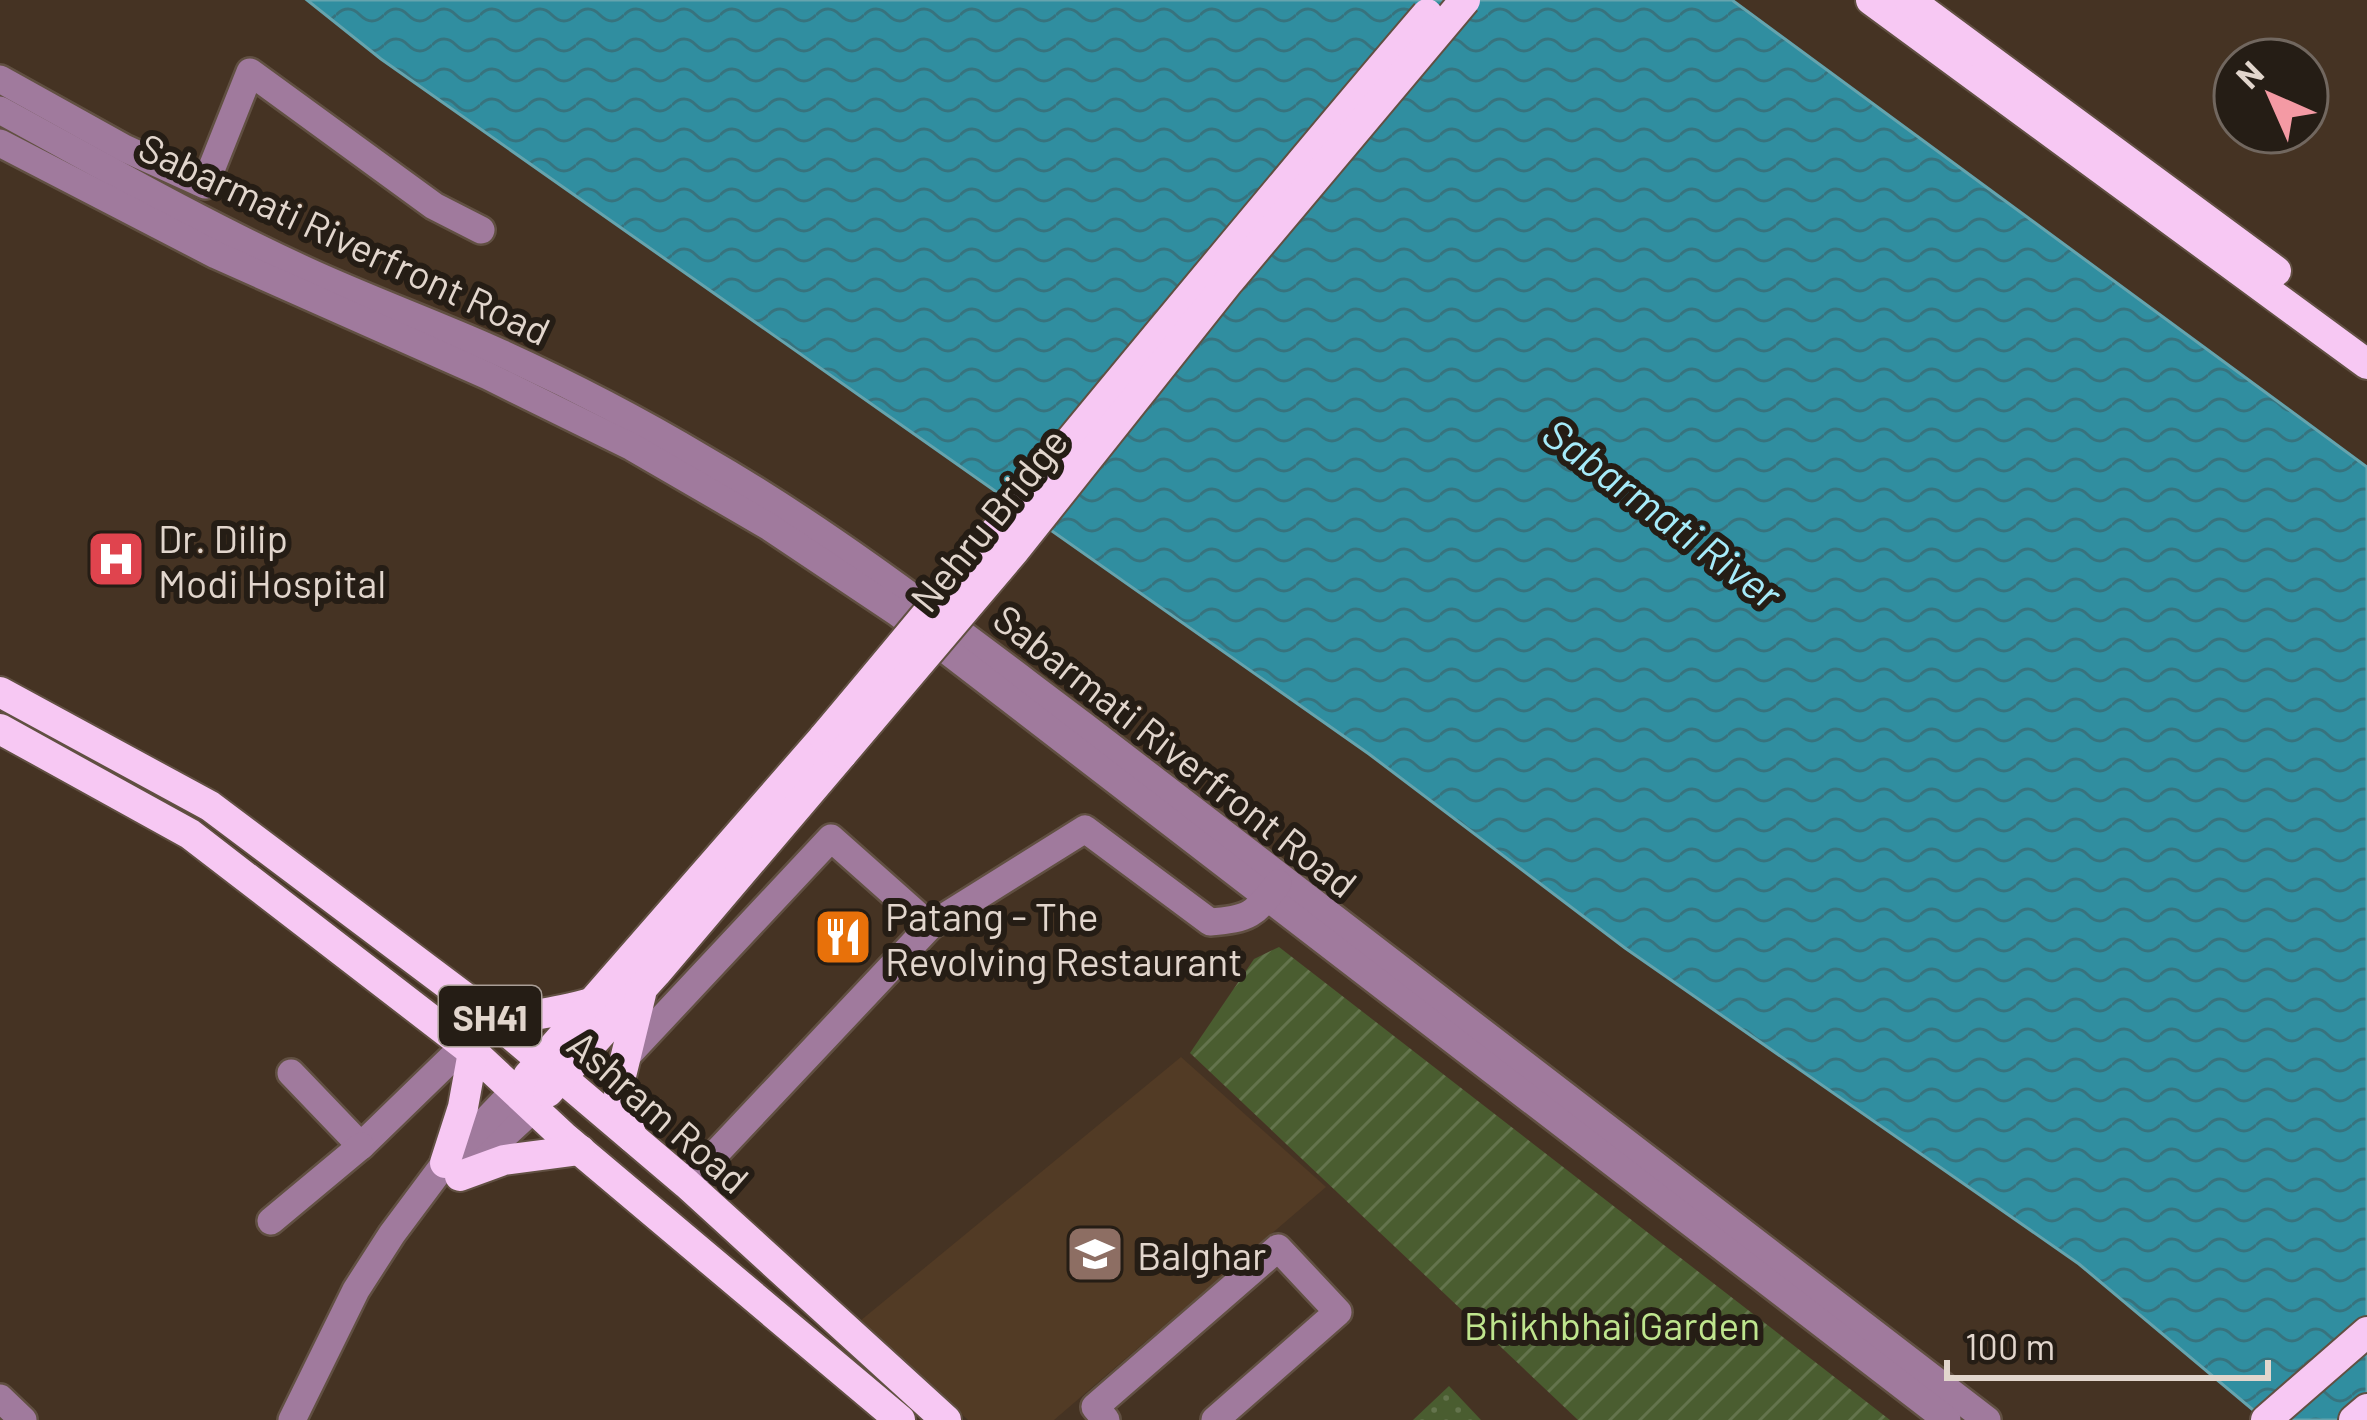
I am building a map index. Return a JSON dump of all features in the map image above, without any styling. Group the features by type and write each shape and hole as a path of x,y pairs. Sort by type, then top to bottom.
{"main road":[{"name":"Nehru Bridge","path":"552,1070 643,988 991,538 1438,0"},
{"name":"Nehru Bridge","path":"552,1070 595,1002 1016,550 1229,281 1465,0"},
{"path":"1871,0 2367,364"},
{"path":"1909,0 2367,338"},
{"name":"Ashram Road","path":"0,692 210,806 483,1011 687,1184 946,1420"},
{"name":"Ashram Road","path":"0,729 190,834 469,1049 580,1150 900,1420"},
{"path":"632,1137 620,1096 624,1059 643,988"},
{"path":"483,1011 500,1016 595,1002"},
{"path":"469,1049 463,1107 446,1174 580,1150"},
{"path":"525,1099 552,1070"},
{"path":"2266,1420 2367,1332"},
{"path":"2354,1420 2367,1409"}],"street":[{"path":"0,80 119,161 205,185 250,72 434,206 482,230"},
{"name":"Sabarmati Riverfront Road","path":"0,110 119,161 296,266 336,296"},
{"name":"Sabarmati Riverfront Road","path":"0,143 196,246 494,350 704,458 781,506 953,627 1274,889 1947,1420"},
{"path":"687,1184 930,926 1085,829 1210,922 1241,920 1274,889"},
{"path":"624,1059 831,838 930,926"},
{"name":"Sabarmati Riverfront Road","path":"1274,889 1987,1420"},
{"path":"271,1221 469,1049"},
{"path":"291,1073 361,1146"},
{"path":"292,1420 356,1290 392,1234 446,1174 525,1099"},
{"path":"1106,1420 1094,1407 1279,1248 1337,1312 1215,1420"},
{"path":"0,1398 23,1420"}],"shaded area":[{"name":"Balghar","path":"1181,1057 1326,1187 1054,1420 968,1420 860,1321"}],"green space":[{"name":"Bhikhbhai Garden","path":"1279,947 1890,1420 1578,1420 1190,1053 1254,959"},
{"path":"1449,1386 1481,1420 1413,1420"}],"water":[{"name":"Sabarmati River","path":"307,0 1732,0 2367,467 2367,1420 2265,1420 2079,1264 1625,948 1369,754 381,59"}],"place":[{"name":"Dr. Dilip Modi Hospital","path":"116,559"},
{"name":"Patang - The Revolving Restaurant","path":"843,937"},
{"name":"Balghar","path":"1095,1254"}]}
